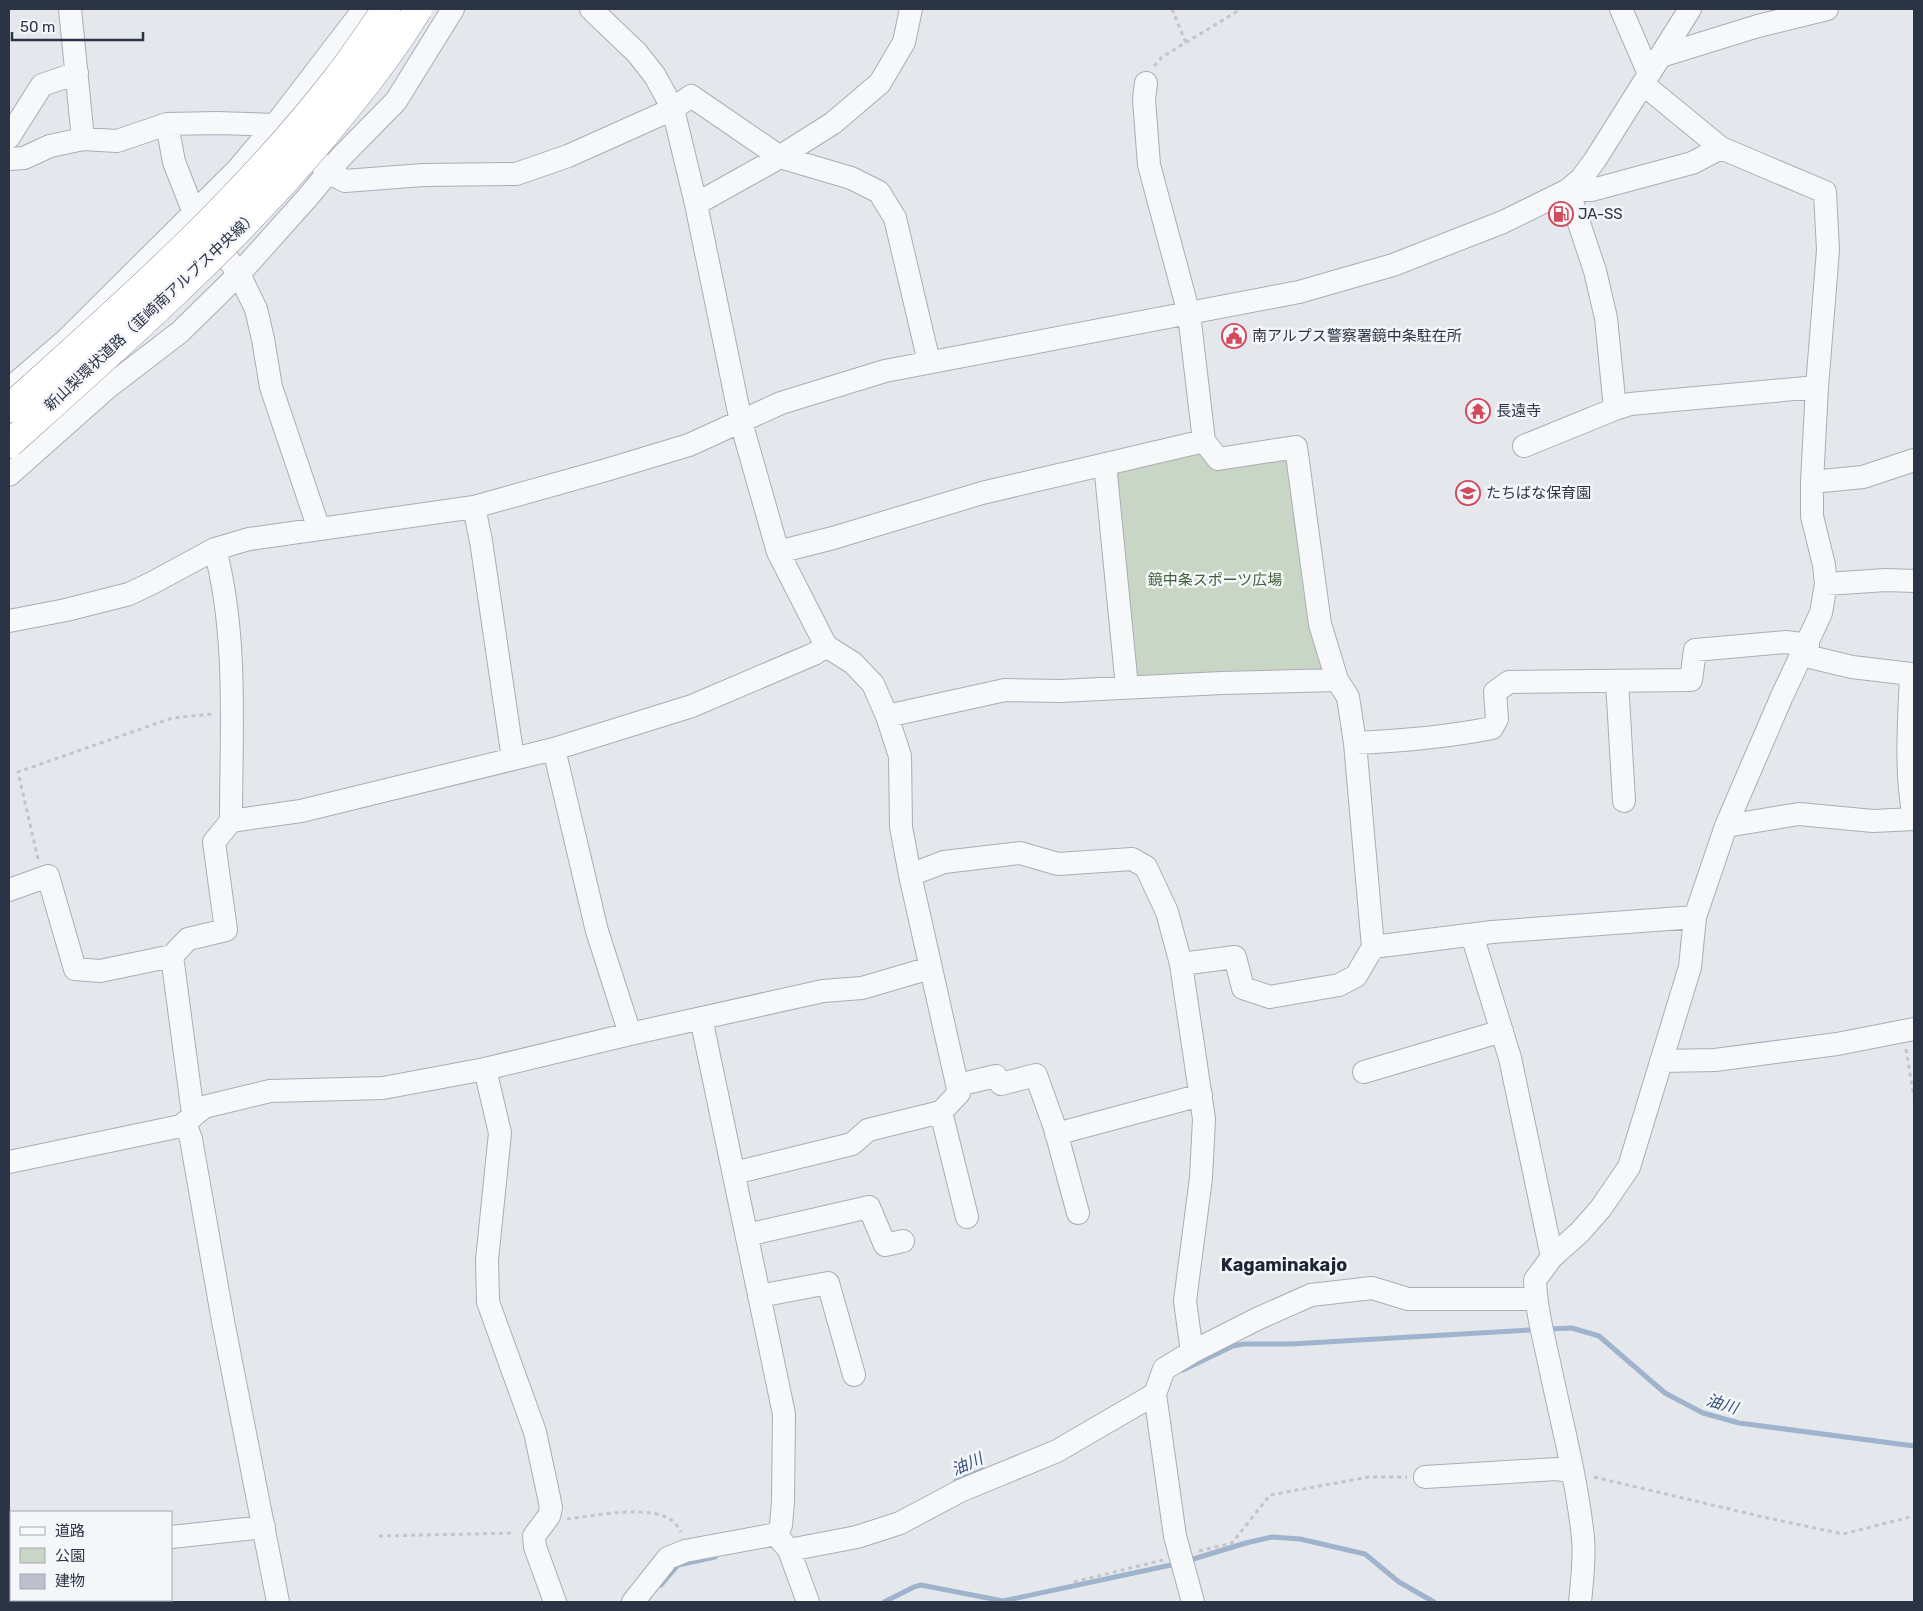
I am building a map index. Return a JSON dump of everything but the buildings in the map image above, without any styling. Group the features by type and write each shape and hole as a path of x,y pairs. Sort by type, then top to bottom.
{"highway":[{"name":"新山梨環状道路（韮崎南アルプス中央線）","path":"9,408 165,266 226,205 278,148 338,77 386,9"},
{"name":"新山梨環状道路（韮崎南アルプス中央線）","path":"9,444 142,324 245,225 301,163 359,94 418,9"}],"street":[{"path":"70,9 83,139"},
{"path":"9,389 66,340 237,170 275,125 364,9"},
{"path":"9,475 107,388 180,332 239,274 328,172 396,101 452,9"},
{"path":"591,9 637,53 655,76 673,109 696,204 741,422 778,552 826,646 853,663 873,684 887,716 900,756 901,827 910,876 959,1093 941,1112 868,1130 852,1144 734,1173"},
{"path":"696,204 780,157 833,123 880,83 904,42 910,9"},
{"path":"1580,1602 1584,1566 1583,1538 1572,1472 1536,1299 1535,1280 1552,1257 1580,1232 1601,1208 1629,1167 1690,967 1695,917 1726,826 1782,696 1821,613 1826,584 1824,565 1812,516 1816,387 1828,250 1825,192 1722,148 1651,71 1621,9"},
{"path":"9,621 66,610 129,594 152,584 215,549 249,539 474,507 606,470 689,445 780,402 885,371 1299,292 1393,265 1503,222 1568,190 1581,179 1595,160 1690,9"},
{"path":"1651,71 1758,26 1827,9"},
{"path":"9,137 42,85 77,73"},
{"path":"1146,83 1144,99 1149,165 1189,314 1204,441 1218,459 1296,446 1320,624 1337,680 1348,697 1355,743 1373,947 1356,976 1339,985 1270,996 1243,988 1235,957 1181,964"},
{"path":"9,160 24,158 50,146 83,139 117,141 167,124 217,123 275,125 298,138 328,172 345,181 423,175 516,174 568,156 673,109 691,96 780,157 851,178 879,192 895,218 929,362"},
{"path":"167,124 174,162 194,214 239,274 256,309 271,387 318,529"},
{"path":"1568,190 1592,190 1664,171 1692,163 1722,148"},
{"path":"1568,190 1595,270 1606,318 1615,409"},
{"path":"1524,446 1630,404 1816,387"},
{"path":"778,552 833,538 982,493 1204,441"},
{"path":"1812,482 1862,477 1914,460"},
{"path":"1105,464 1127,687"},
{"path":"474,507 481,541 513,758"},
{"path":"9,890 48,876 75,969 100,971 172,956 188,939 226,930 214,842 232,821 231,641 222,577 215,549"},
{"path":"1826,584 1886,580 1914,581"},
{"path":"1355,743 1396,741 1492,728 1498,719 1495,692 1509,682 1691,680 1695,650 1786,642 1852,667 1912,674 1907,743 1909,792 1914,819 1874,821 1799,814 1726,826"},
{"path":"232,821 301,811 554,749 692,706 814,654 826,646"},
{"path":"887,716 1005,690 1060,691 1337,680"},
{"path":"1617,681 1624,801"},
{"path":"554,749 597,931 630,1034"},
{"path":"910,876 944,862 1020,853 1058,864 1132,859 1146,866 1167,912 1181,964 1204,1119 1200,1178 1185,1301 1192,1352"},
{"path":"1373,947 1472,935 1695,917"},
{"path":"1472,935 1510,1058 1552,1257"},
{"path":"172,956 191,1139 222,1321 278,1602"},
{"path":"9,1162 181,1126 204,1107 270,1091 383,1088 485,1069 823,991 862,988 930,968"},
{"path":"701,1018 784,1414 781,1525 783,1542 808,1602"},
{"path":"1364,1072 1502,1030"},
{"path":"1661,1061 1715,1060 1837,1044 1909,1030"},
{"path":"485,1069 500,1133 487,1260 488,1302 535,1432 551,1507 550,1516 534,1536 535,1548 555,1602"},
{"path":"958,1085 996,1076 1001,1084 1036,1075 1056,1134 1078,1214"},
{"path":"1056,1134 1201,1095"},
{"path":"941,1112 967,1217"},
{"path":"747,1236 870,1207 885,1245 903,1241"},
{"path":"759,1296 828,1283 854,1375"},
{"path":"1193,1602 1180,1556 1169,1500 1155,1394 1164,1369 1192,1352 1257,1319 1311,1295 1372,1288 1408,1299 1536,1299"},
{"path":"633,1602 668,1558 685,1551 857,1537 900,1523 960,1491 1057,1452 1155,1394"},
{"path":"1425,1477 1557,1469 1572,1472"},
{"path":"172,1537 264,1527"},
{"path":"1584,1566 1595,1602"}],"path":[{"path":"1172,9 1186,42"},
{"path":"1146,83 1152,68 1162,57 1241,9"},
{"path":"42,878 18,772 172,718 231,712"},
{"path":"1909,1030 1914,1097"},
{"path":"1572,1472 1843,1534 1914,1516"},
{"path":"1074,1582 1232,1543 1270,1495 1369,1477 1425,1477"},
{"path":"550,1516 565,1519 634,1511 655,1514 674,1521 682,1532 685,1551"},
{"path":"379,1536 524,1532 534,1536"}],"green space":[{"name":"鏡中条スポーツ広場","path":"1204,441 1218,459 1296,447 1327,680 1127,687 1105,464"}],"waterway":[{"name":"油川","path":"1548,1329 1572,1328 1599,1336 1665,1393 1703,1413 1739,1423 1914,1446"},
{"name":"油川","path":"1183,1370 1233,1346 1244,1344 1291,1344 1529,1330"},
{"name":"油川","path":"956,1481 983,1470"},
{"path":"1190,1560 1272,1537 1300,1539 1365,1554 1399,1582 1434,1602"},
{"name":"油川","path":"661,1585 678,1565 715,1557"},
{"path":"884,1602 921,1585 1003,1601 1171,1565"}],"place":[{"name":"JA-SS","path":"1561,214"},
{"name":"南アルプス警察署鏡中条駐在所","path":"1234,336"},
{"name":"長遠寺","path":"1478,411"},
{"name":"たちばな保育園","path":"1468,493"}],"district":[{"name":"Kagaminakajo","path":"1284,1265"}]}
